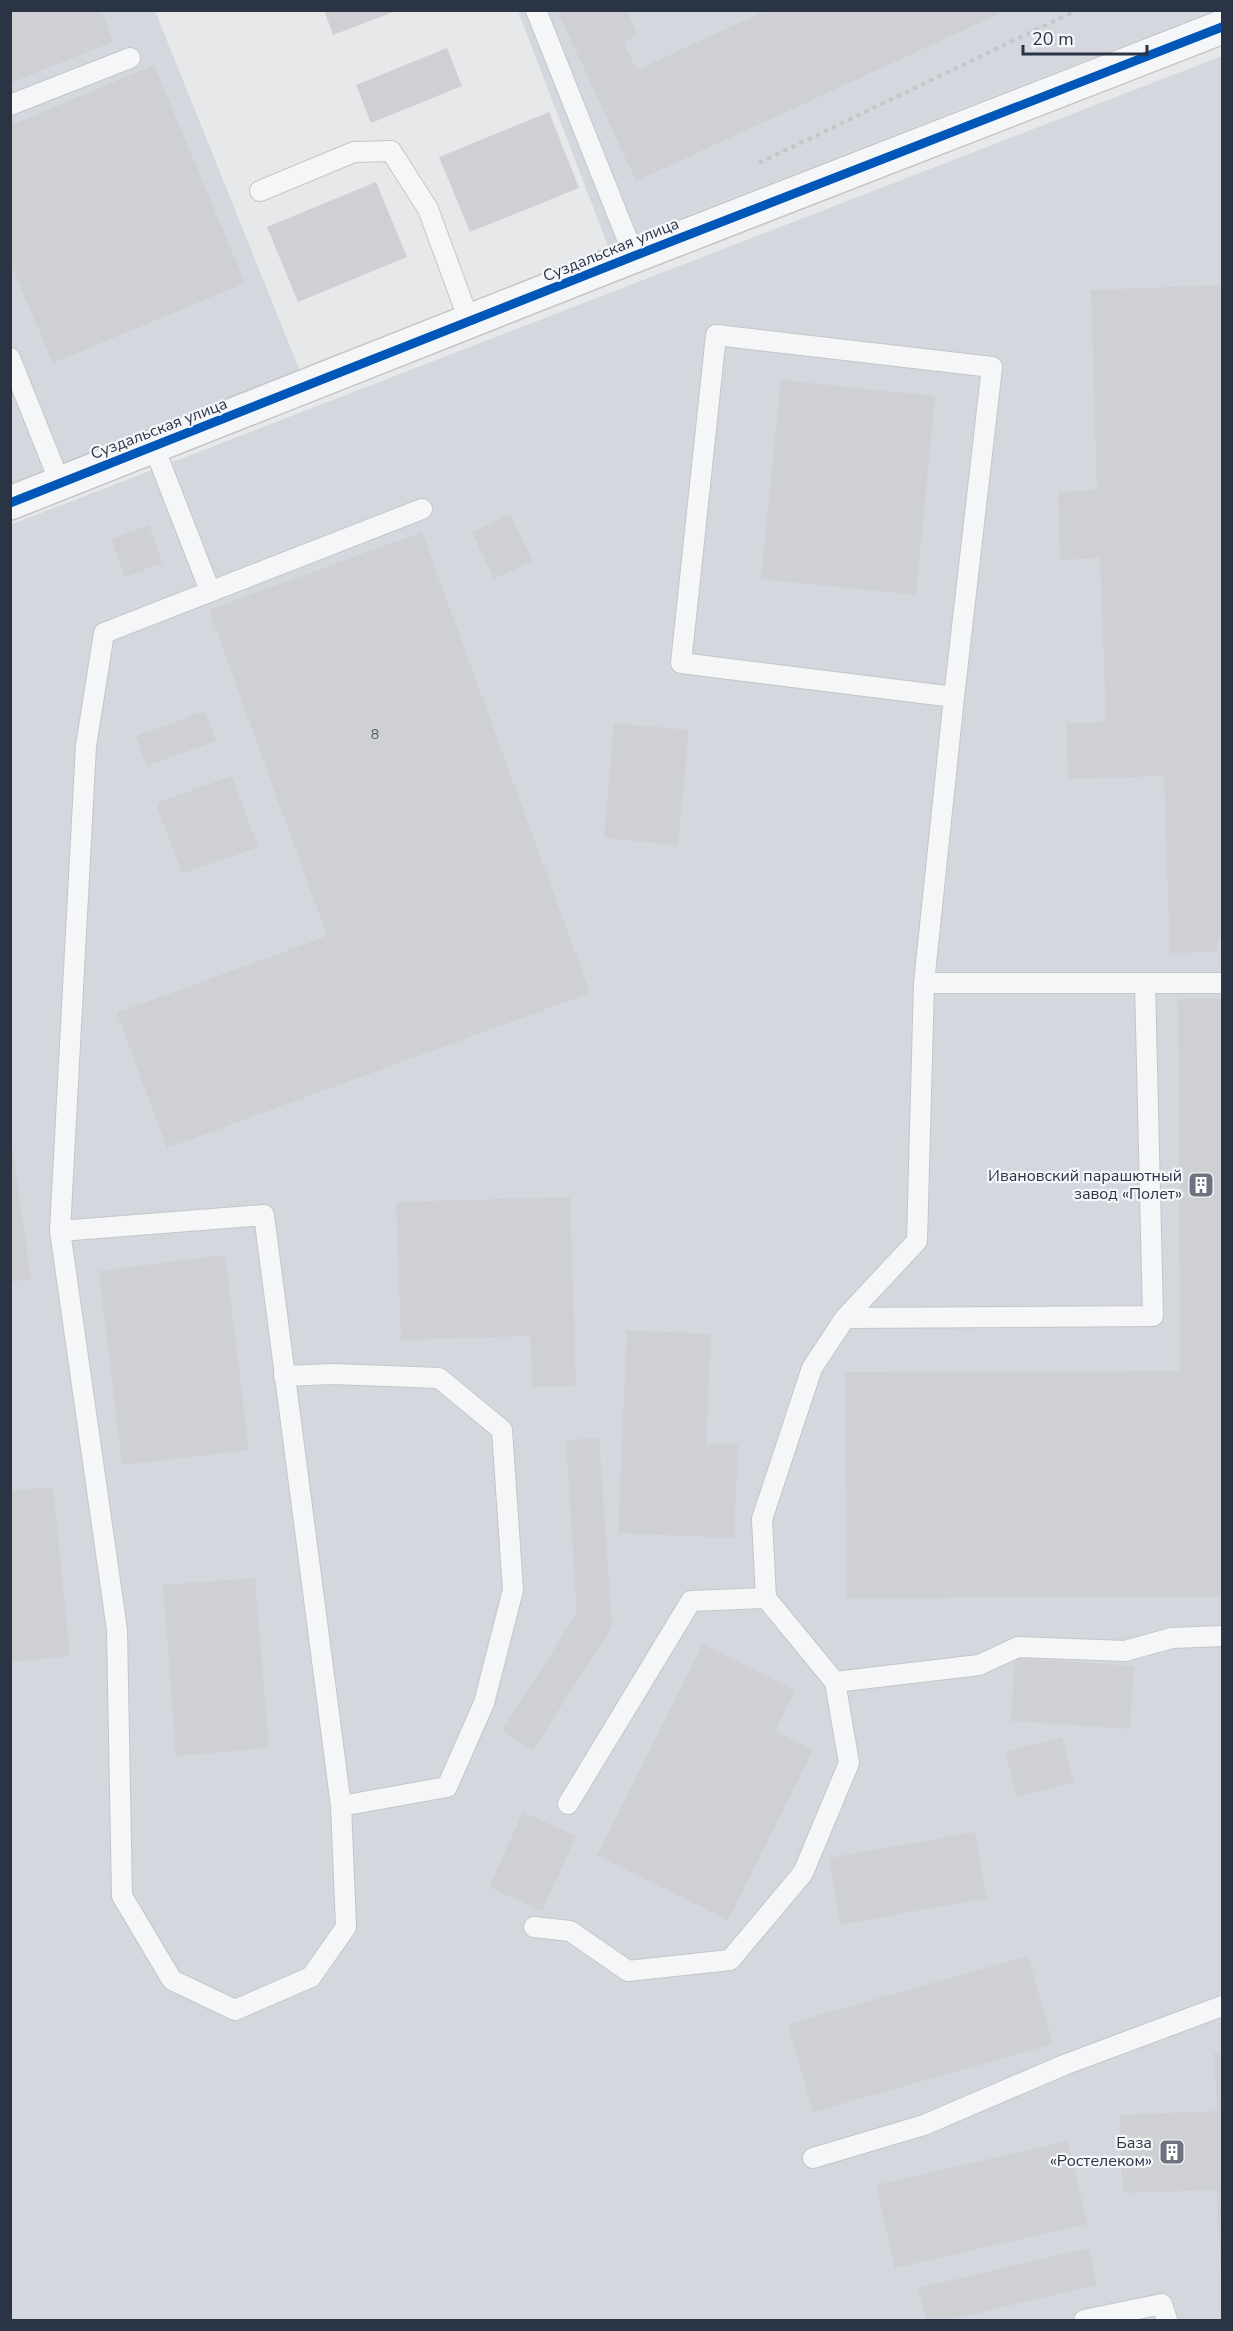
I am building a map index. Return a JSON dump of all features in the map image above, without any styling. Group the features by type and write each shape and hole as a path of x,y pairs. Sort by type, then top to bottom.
{"street":[{"name":"Суздальская улица","path":"10,503 1222,27"}],"lane":[{"path":"536,10 634,256"},
{"path":"10,105 130,58"},
{"path":"260,191 354,152 391,151 428,209 470,322"},
{"path":"534,1927 570,1931 628,1971 730,1960 803,1873 849,1764 835,1682 766,1598 762,1519 812,1368 845,1318 917,1241 924,983 992,367 716,335 681,663 954,697"},
{"path":"10,358 60,483"},
{"path":"154,447 210,591"},
{"path":"60,1231 264,1215 341,1806 346,1928 311,1977 234,2010 172,1980 122,1896 117,1630 60,1231 86,746 104,633 422,509"},
{"path":"924,983 1222,983"},
{"path":"845,1318 1153,1316 1145,983"},
{"path":"284,1376 333,1374 439,1378 502,1430 513,1590 484,1702 447,1787 341,1806"},
{"path":"568,1804 691,1601 766,1598"},
{"path":"835,1682 979,1665 1017,1647 1125,1651 1172,1638 1222,1636"},
{"path":"813,2158 924,2125 1064,2065 1222,2006"},
{"path":"1084,2320 1162,2304 1167,2320"}],"path":[{"path":"753,166 1077,10"}],"shaded area":[{"path":"11,11 155,11 300,371 11,488"},
{"path":"518,11 1213,11 608,246"},
{"path":"1222,56 1222,2320 11,2320 10,525"}],"building":[{"path":"10,10 101,10 113,42 10,83"},
{"path":"324,10 396,10 396,11 333,35"},
{"path":"557,10 627,10 638,35 623,42 637,70 767,10 1007,10 636,181"},
{"path":"447,48 462,86 371,123 356,85"},
{"path":"154,65 245,283 53,363 10,262 10,126"},
{"path":"549,112 579,188 470,232 439,157"},
{"path":"376,182 407,257 298,302 267,227"},
{"path":"1222,285 1222,939 1217,939 1217,952 1170,953 1164,776 1068,779 1066,723 1106,722 1100,558 1060,560 1058,492 1097,490 1091,290"},
{"path":"781,380 935,396 916,595 761,579"},
{"path":"510,514 533,561 494,579 472,532"},
{"path":"149,525 162,563 125,577 111,539"},
{"path":"422,532 590,993 167,1148 117,1013 327,936 209,610"},
{"path":"205,711 216,741 147,766 136,736"},
{"path":"614,723 689,730 678,845 604,838"},
{"path":"232,776 258,847 182,874 156,803"},
{"name":"Ивановский парашютный завод «Полет»","path":"1178,999 1222,999 1222,1597 847,1598 845,1372 1180,1371"},
{"path":"10,1132 31,1279 10,1282"},
{"path":"570,1197 576,1386 533,1387 530,1336 401,1340 396,1202"},
{"path":"225,1255 249,1450 122,1465 99,1271"},
{"path":"627,1330 711,1334 706,1444 738,1445 734,1538 618,1533"},
{"path":"599,1437 612,1627 533,1750 502,1731 577,1613 566,1441"},
{"path":"53,1487 70,1656 10,1662 10,1491"},
{"path":"255,1578 269,1748 176,1756 163,1585"},
{"path":"703,1644 795,1690 775,1731 813,1750 728,1920 597,1855"},
{"path":"1015,1658 1134,1666 1130,1729 1011,1721"},
{"path":"1062,1737 1074,1782 1017,1797 1005,1752"},
{"path":"523,1812 576,1836 542,1911 489,1887"},
{"path":"975,1832 987,1898 840,1925 829,1858"},
{"path":"1028,1956 1053,2044 813,2112 788,2024"},
{"name":"База «Ростелеком»","path":"1214,2053 1222,2053 1222,2276 1217,2190 1123,2193 1119,2115 1217,2111"},
{"path":"1068,2141 1087,2224 895,2268 876,2185"},
{"path":"1089,2248 1097,2285 946,2320 926,2320 918,2288"}],"cycle path":[{"path":"10,503 1222,27"}],"place":[{"name":"Ивановский парашютный завод «Полет»","path":"1201,1185"},
{"name":"База «Ростелеком»","path":"1172,2152"}]}
